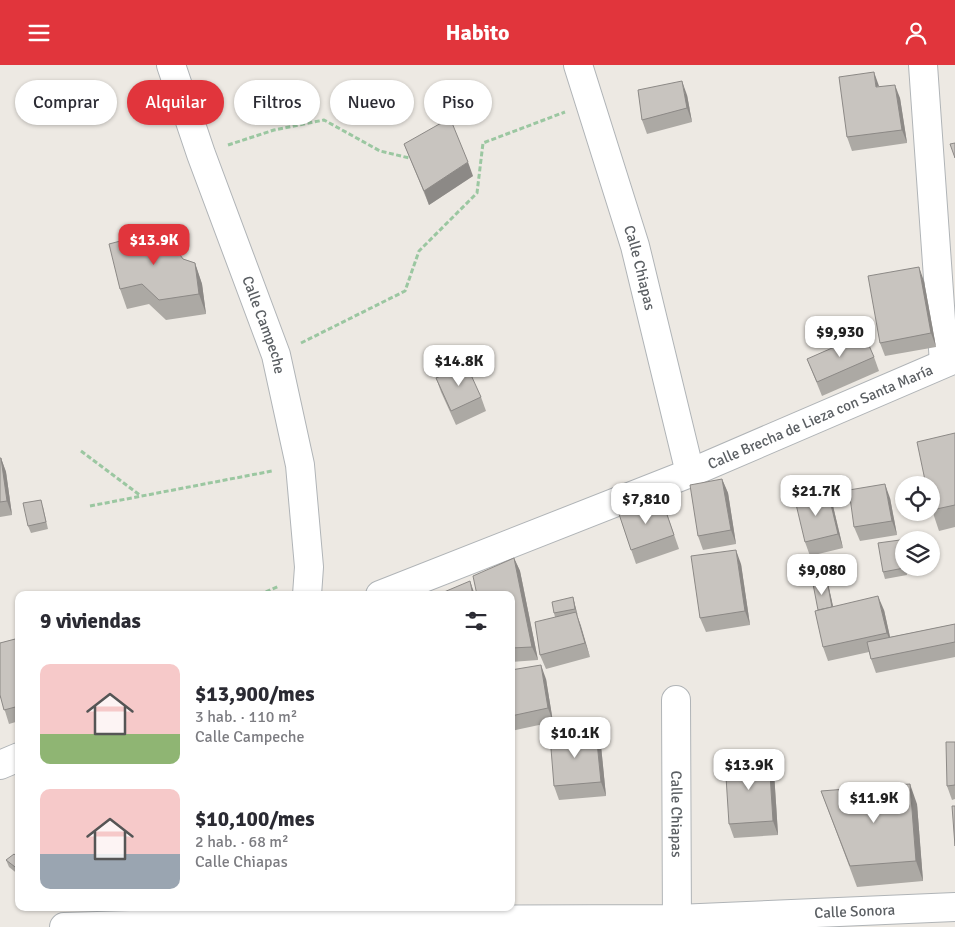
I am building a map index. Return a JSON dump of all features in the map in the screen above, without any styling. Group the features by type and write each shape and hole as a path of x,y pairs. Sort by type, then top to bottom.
{"street":[{"name":"Calle Campeche","path":"171,65 201,154 276,355 300,465 309,567 307,591"},
{"name":"Calle Chiapas","path":"578,65 635,246 690,473"},
{"path":"923,65 949,361"},
{"name":"Calle Brecha de Lieza con Santa María","path":"390,591 690,473 949,361"},
{"name":"Calle Chiapas","path":"676,700 677,923"},
{"path":"0,765 15,759"},
{"name":"Calle Sonora","path":"64,927 301,918 677,923 955,907"}],"path":[{"path":"276,355 405,291 419,251 477,193 483,143 591,102"},
{"path":"201,154 274,130 324,120 380,151 409,158"},
{"path":"81,451 141,496"},
{"path":"90,506 300,465"}],"building":[{"path":"874,72 876,87 895,85 902,130 847,137 839,77"},
{"path":"682,81 687,108 642,120 638,90"},
{"path":"438,125 453,125 468,162 424,191 404,144"},
{"path":"955,143 955,158 950,144"},
{"path":"162,230 183,259 195,263 199,294 159,300 142,284 120,289 109,244"},
{"path":"919,267 931,333 880,343 868,276"},
{"path":"864,334 874,357 817,382 807,359"},
{"path":"466,364 481,397 451,411 436,378"},
{"path":"955,433 955,505 940,508 940,476 924,476 917,442"},
{"path":"0,458 7,501 0,502"},
{"path":"722,479 731,530 698,536 690,485"},
{"path":"885,484 892,521 854,527 849,490"},
{"path":"828,492 838,534 805,542 795,500"},
{"path":"41,500 46,522 28,526 23,503"},
{"path":"662,500 674,535 631,550 619,514"},
{"path":"895,541 895,570 883,572 878,543"},
{"path":"736,550 745,611 700,618 691,556"},
{"path":"514,558 532,647 515,648 515,591 476,591 473,576"},
{"path":"470,581 472,591 446,591"},
{"path":"827,581 832,607 818,610 813,584"},
{"path":"878,596 887,633 823,647 815,611"},
{"path":"573,597 575,609 554,613 552,602"},
{"path":"576,612 585,643 540,655 535,622"},
{"path":"955,624 955,642 871,659 867,642"},
{"path":"15,639 15,707 4,710 0,695 0,643"},
{"path":"541,665 548,708 515,715 515,669"},
{"path":"596,732 601,782 554,786 550,736"},
{"path":"946,742 955,742 955,785 947,786"},
{"path":"769,758 773,821 729,824 725,761"},
{"path":"910,784 916,861 850,866 821,791"},
{"path":"952,806 955,806 955,846"},
{"path":"14,854 15,867 6,860"}]}
